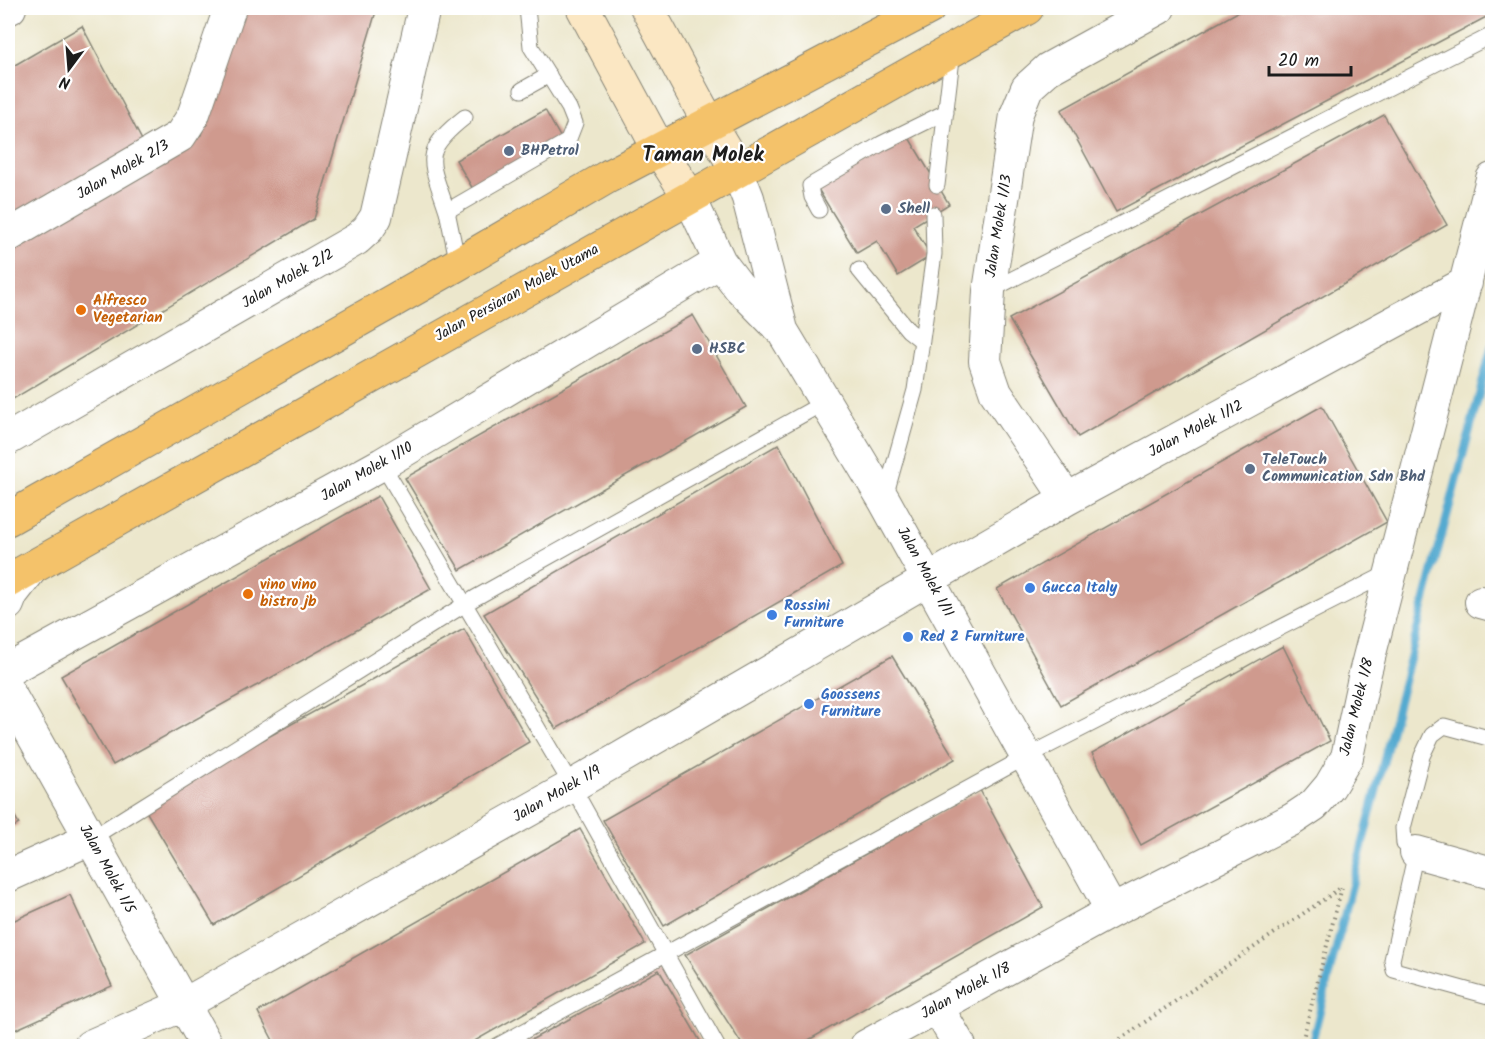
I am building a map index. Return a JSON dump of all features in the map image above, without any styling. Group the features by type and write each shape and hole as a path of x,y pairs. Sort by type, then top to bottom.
{"main road":[{"path":"583,8 660,151 689,196"},
{"path":"646,8 737,170"},
{"path":"8,519 459,264 609,176 929,8"},
{"name":"Jalan Persiaran Molek Utama","path":"20,574 1026,8"}],"street":[{"name":"Jalan Molek 2/3","path":"8,236 180,136 193,116 230,8"},
{"name":"Jalan Molek 2/2","path":"8,439 357,239 368,229 376,218 424,8"},
{"name":"Jalan Molek 1/13","path":"1067,499 996,393 985,361 989,291 1016,115 1027,88 1048,69 1159,8"},
{"name":"Jalan Molek 1/11","path":"737,170 748,198 783,332"},
{"name":"Jalan Molek 1/8","path":"866,1047 1112,910 1293,819 1314,805 1330,786 1347,757 1365,673 1492,179"},
{"name":"Jalan Molek 1/11","path":"689,196 720,262 739,287 783,332 884,500 1112,910"},
{"name":"Jalan Molek 1/10","path":"8,670 382,464 720,262"},
{"name":"Jalan Molek 1/12","path":"929,579 1067,499 1466,283"},
{"path":"8,604 20,574"},
{"name":"Jalan Molek 1/9","path":"90,1047 183,1005 572,786 929,579"},
{"name":"Jalan Molek 1/5","path":"8,691 207,1047"},
{"path":"8,876 90,839"},
{"path":"1416,852 1492,873"},
{"path":"938,1007 960,1047"}],"lane":[{"path":"447,211 568,141 575,123 569,108 531,46 527,8"},
{"path":"989,291 1492,35"},
{"path":"937,185 953,50"},
{"path":"522,90 549,75"},
{"path":"819,210 812,198 810,186 881,144 946,112"},
{"path":"459,264 432,157 434,148 444,133 465,117"},
{"path":"884,500 915,390 934,254 933,214"},
{"path":"860,270 908,330 922,341"},
{"path":"90,839 465,604 825,402"},
{"path":"382,464 572,786 717,1047"},
{"path":"497,1047 1026,758 1391,572"},
{"path":"1492,739 1444,726 1432,735 1422,756 1403,828 1404,844 1416,852 1392,960 1394,970 1492,997"}],"path":[{"path":"1110,1047 1342,887 1301,1047"}],"building":[{"path":"236,8 377,8 314,219 8,402 8,246 201,135"},
{"path":"1245,8 1492,8 1492,14 1116,212 1061,110"},
{"path":"82,26 145,146 8,224 8,69"},
{"name":"BHPetrol","path":"545,110 563,142 474,191 456,160"},
{"path":"1384,115 1447,225 1078,437 1009,319"},
{"name":"Shell","path":"908,136 949,204 913,226 931,256 898,276 877,241 857,253 818,189"},
{"path":"693,315 746,407 460,570 405,478"},
{"path":"1322,406 1387,522 1061,705 997,589"},
{"path":"779,444 842,566 556,729 484,614"},
{"path":"378,496 431,589 113,765 61,676"},
{"path":"464,629 529,742 214,925 143,806"},
{"path":"1283,646 1330,741 1141,845 1092,753"},
{"path":"892,656 955,759 664,926 603,820"},
{"path":"980,790 1043,907 798,1046 743,1046 685,955"},
{"path":"8,804 19,824 8,830"},
{"path":"580,829 645,944 466,1046 276,1046 258,1012"},
{"path":"70,895 112,986 8,1033 8,923"},
{"path":"659,970 703,1046 520,1046"}],"waterway":[{"path":"1311,1046 1492,346"}],"place":[{"name":"BHPetrol","path":"509,151"},
{"name":"Shell","path":"886,209"},
{"name":"Alfresco Vegetarian","path":"81,310"},
{"name":"HSBC","path":"697,349"},
{"name":"TeleTouch Communication Sdn Bhd","path":"1250,469"},
{"name":"Gucca Italy","path":"1030,588"},
{"name":"vino vino bistro jb","path":"248,594"},
{"name":"Rossini Furniture","path":"772,615"},
{"name":"Red 2 Furniture","path":"908,637"},
{"name":"Goossens Furniture","path":"809,704"}],"district":[{"name":"Taman Molek","path":"703,155"}]}
